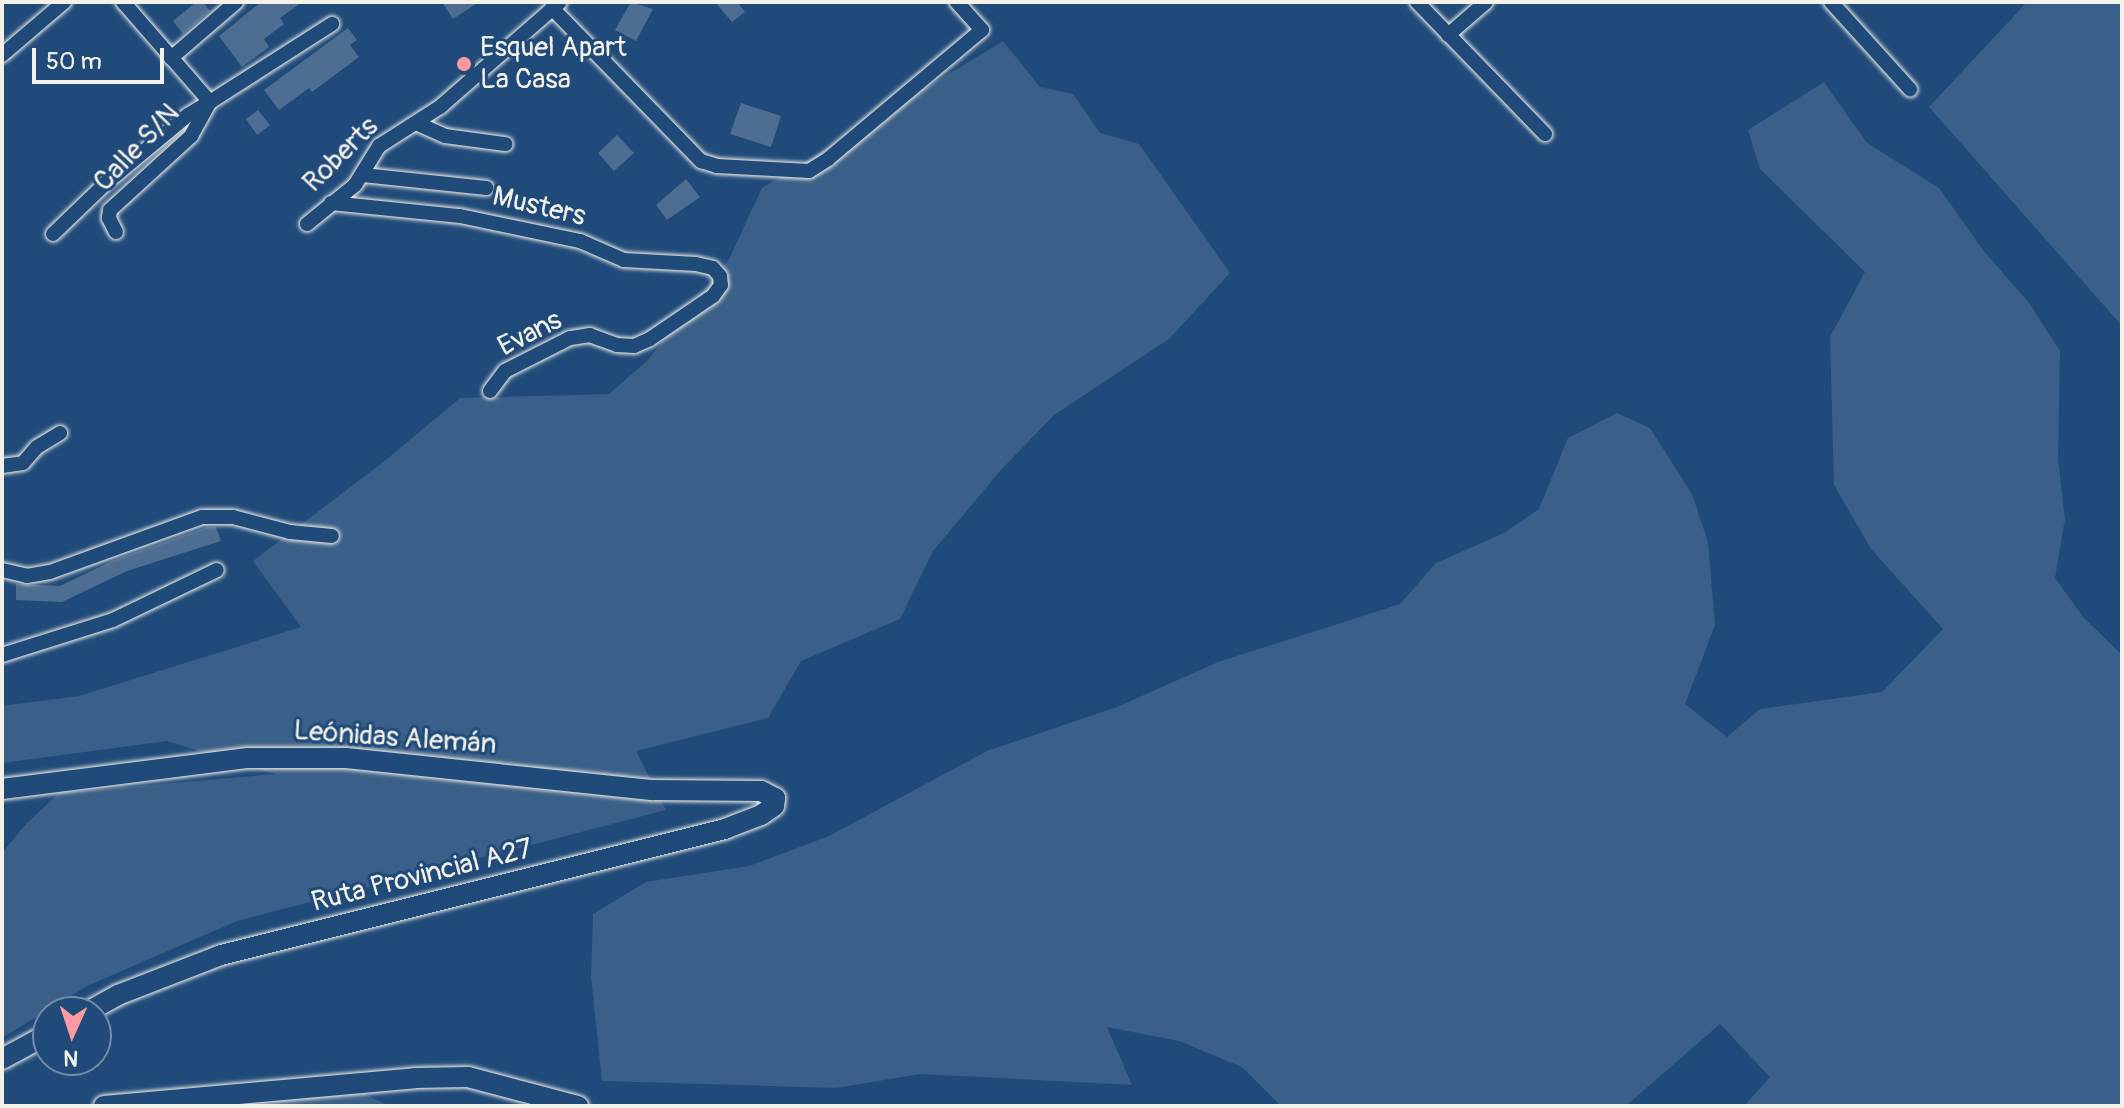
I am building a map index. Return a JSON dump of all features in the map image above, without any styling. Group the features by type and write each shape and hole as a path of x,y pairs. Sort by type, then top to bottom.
{"street":[{"path":"2,55 64,2"},
{"path":"53,234 107,182 188,115 210,102 123,2"},
{"path":"171,58 236,2"},
{"path":"556,5 701,161 717,166 809,171 828,159 982,30 957,2"},
{"path":"1417,2 1545,134"},
{"path":"1448,35 1486,2"},
{"path":"1831,2 1910,89"},
{"name":"Roberts","path":"307,224 363,175 379,146 440,107 556,5"},
{"name":"Calle S/N","path":"116,232 109,218 110,210 191,136 210,102 332,24"},
{"path":"416,123 445,136 505,144"},
{"path":"363,175 486,188"},
{"name":"Musters","path":"331,203 460,216 580,241 624,260 696,264 713,268 720,276 721,285"},
{"name":"Evans","path":"490,391 505,371 570,338 590,335 617,345 634,346 650,339 713,296 721,285"},
{"path":"2,466 23,463 37,447 60,433"},
{"path":"2,570 27,576 50,572 202,517 233,517 290,532 332,536"},
{"path":"2,655 113,620 217,570"},
{"name":"Leónidas Alemán","path":"2,789 248,758 346,758 653,790 761,791 775,798 774,806"},
{"name":"Ruta Provincial A27","path":"112,998 221,955 357,919 677,844 737,824 774,806"},
{"path":"2,1059 32,1043"},
{"path":"104,1106 399,1079 468,1077 578,1106"}],"shaded area":[{"path":"2027,2 2122,2 2122,326 1929,107"},
{"path":"1003,41 1040,87 1073,94 1100,133 1139,144 1230,273 1169,339 1054,415 1000,471 933,551 900,619 801,661 768,718 636,751 666,810 237,921 71,996 32,996 32,1020 2,1038 2,853 25,825 59,793 275,774 167,741 2,763 2,706 79,696 301,627 253,561 382,463 460,398 609,394 647,361 729,259 762,188"},
{"path":"1824,82 1867,143 1939,188 1983,250 2030,304 2060,351 2058,459 2065,519 2055,578 2084,618 2122,655 2122,1106 1744,1106 1770,1077 1720,1024 1628,1104 1620,1106 1281,1106 1242,1067 1179,1041 1107,1027 1132,1085 920,1074 836,1088 602,1081 591,977 593,914 646,882 749,866 829,836 987,751 1117,707 1218,662 1400,604 1436,563 1504,533 1539,509 1568,438 1617,413 1650,428 1692,494 1708,542 1715,625 1685,704 1727,737 1760,709 1882,692 1943,629 1871,549 1834,485 1830,337 1865,272 1760,169 1748,130"},
{"path":"363,1093 389,1106 201,1106"}],"building":[{"path":"196,2 203,2 210,11 183,34 173,21"},
{"path":"261,2 302,2 280,18 284,24 264,39 269,47 242,67 219,36"},
{"path":"442,2 479,2 453,19"},
{"path":"631,2 653,9 636,41 615,30"},
{"path":"715,2 737,2 745,12 732,22"},
{"path":"348,28 357,40 350,45 359,57 312,92 309,88 279,110 264,90"},
{"path":"741,103 781,116 771,147 730,134"},
{"path":"258,110 270,125 257,135 246,119"},
{"path":"617,135 634,153 614,171 598,153"},
{"path":"686,179 700,197 667,220 656,205"},
{"path":"207,527 216,527 221,541 127,571 62,602 16,600 16,584 60,586 114,560"}],"place":[{"name":"Esquel Apart La Casa","path":"464,64"}]}
